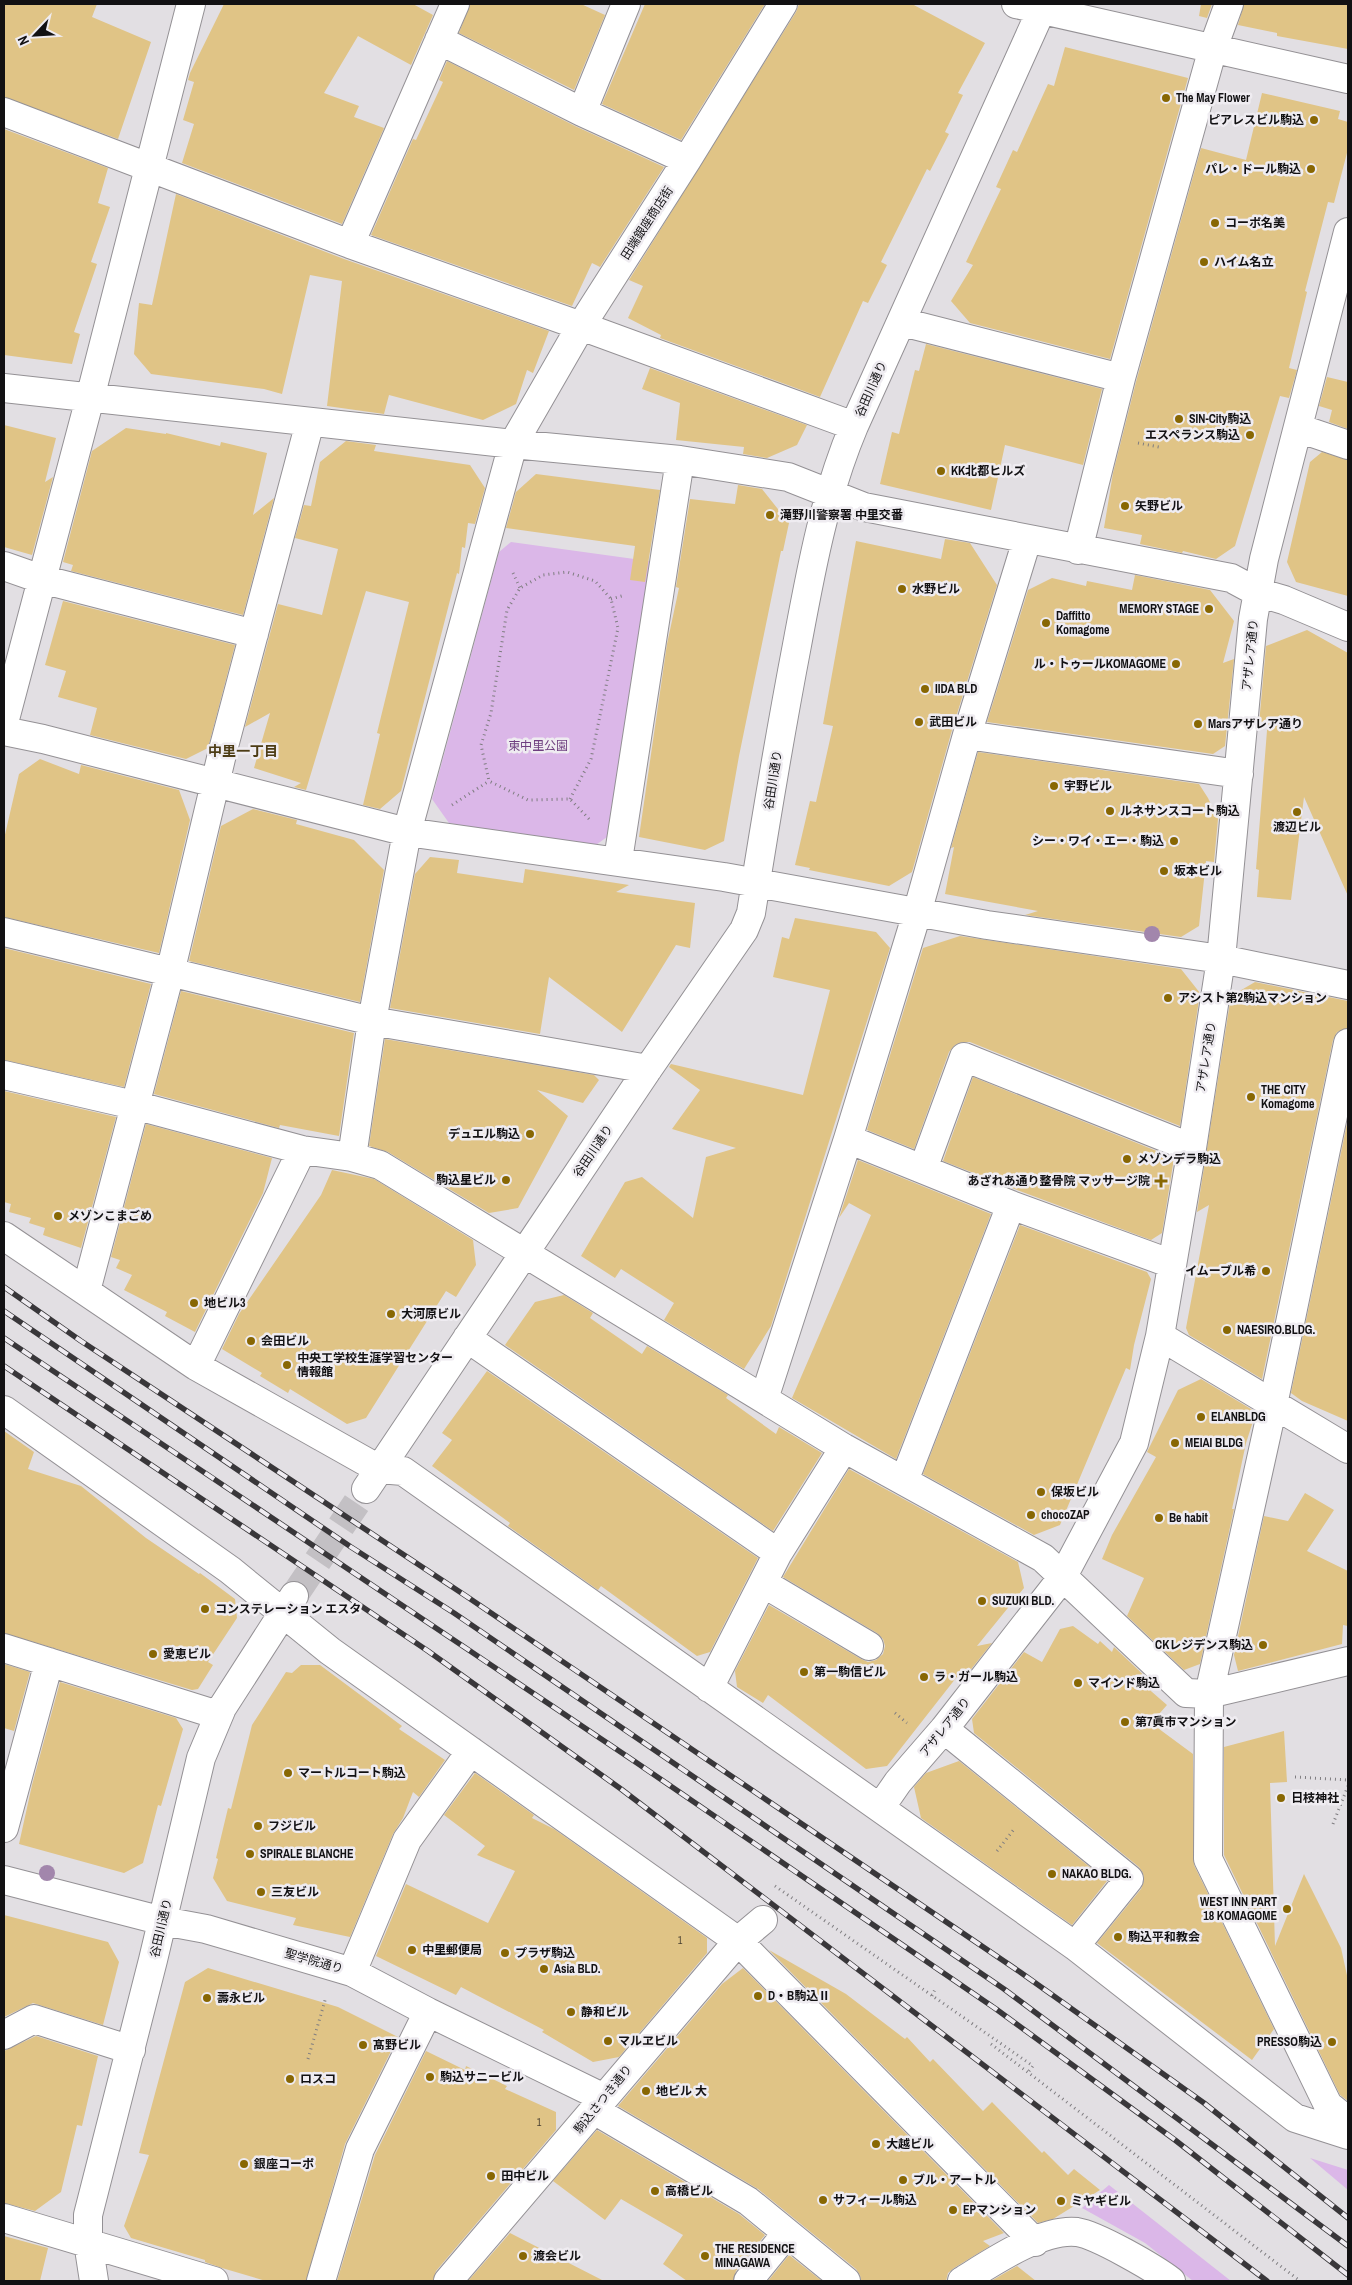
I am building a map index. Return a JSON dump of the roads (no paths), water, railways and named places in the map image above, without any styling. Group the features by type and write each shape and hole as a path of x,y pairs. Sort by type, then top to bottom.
{"street":[{"path":"4,723 191,4"},
{"path":"350,244 455,4"},
{"path":"582,112 626,4"},
{"name":"田端銀座商店街","path":"352,1157 372,1021 407,832 513,444 581,326 687,160 783,4"},
{"path":"1078,550 1121,378 1213,48 1229,4"},
{"path":"1033,6 1348,78"},
{"name":"谷田川通り","path":"372,1479 648,1069 744,930 751,913 782,724 809,580 829,494 854,426 902,322 1033,6"},
{"path":"439,40 582,112 687,160"},
{"path":"4,112 350,244 854,426"},
{"name":"アザレア通り","path":"880,1808 898,1782 944,1730 1062,1578 1134,1443 1160,1336 1192,1148 1221,959 1257,592 1264,558 1348,232"},
{"path":"902,322 1121,378"},
{"path":"4,388 513,444 680,460 788,477 864,507 1078,550 1231,578 1257,592 1284,600 1348,627"},
{"path":"86,1291 170,973 214,784 310,422"},
{"path":"1298,428 1348,445"},
{"path":"619,855 680,460"},
{"path":"764,1399 848,1139 917,913 967,735 1027,540"},
{"path":"4,566 41,579 254,634"},
{"path":"4,731 43,739 407,832 619,855 917,913 1221,959 1348,985"},
{"path":"967,735 1239,774"},
{"path":"4,932 372,1021 648,1069"},
{"path":"1348,1043 1273,1405 1209,1694 1208,1859 1328,2105 1348,2121"},
{"path":"924,1169 964,1057 1192,1148"},
{"path":"4,1075 134,1105 302,1150 352,1157 380,1165 844,1448 1043,1558 1062,1578 1186,1693 1209,1694 1348,1661"},
{"path":"848,1139 1011,1205 1172,1264"},
{"path":"196,1366 302,1150"},
{"path":"904,1481 1011,1205"},
{"path":"4,1236 196,1366 372,1479 403,1471 1075,1946 1296,2118 1348,2135"},
{"path":"1160,1336 1348,1449"},
{"path":"466,1338 778,1553"},
{"path":"4,1410 230,1570 288,1605 330,1651 738,1941 1035,2242"},
{"path":"709,1688 778,1553 844,1448"},
{"path":"762,1583 870,1646"},
{"name":"谷田川通り","path":"94,2281 88,2242 88,2215 163,1921 201,1758 218,1715 288,1605"},
{"path":"4,1648 218,1715"},
{"path":"4,1828 49,1662"},
{"path":"944,1730 1130,1879 1075,1946"},
{"path":"352,1972 407,1840 471,1751"},
{"name":"聖学院通り","path":"4,1880 163,1921 206,1929 352,1972 599,2104 748,2201 846,2281"},
{"name":"駒込さつき通り","path":"448,2281 738,1941 763,1920"},
{"path":"322,2281 360,2149 428,2012"},
{"path":"4,2035 34,2020 131,2050"},
{"path":"4,2218 214,2281"},
{"path":"962,2281 1052,2234 1077,2232 1118,2249 1171,2281"},
{"path":"748,2281 787,2233"}],"tunnel":[{"path":"294,1596 366,1489"}],"railway":[{"path":"4,1287 81,1341 466,1596 1020,1972 1204,2103 1348,2218"},
{"path":"4,1311 351,1547 454,1613 1004,1989 1348,2246"},
{"path":"4,1338 637,1763 996,2009 1175,2140 1348,2275"},
{"path":"4,1366 428,1651 621,1789 1267,2281"}],"place":[{"name":"The May Flower","path":"1166,98"},
{"name":"ピアレスビル駒込","path":"1314,120"},
{"name":"パレ・ドール駒込","path":"1311,169"},
{"name":"コーポ名美","path":"1215,223"},
{"name":"ハイム名立","path":"1204,262"},
{"name":"SIN-City駒込","path":"1179,419"},
{"name":"エスペランス駒込","path":"1250,435"},
{"name":"KK北都ヒルズ","path":"941,471"},
{"name":"矢野ビル","path":"1125,506"},
{"name":"滝野川警察署 中里交番","path":"770,515"},
{"name":"水野ビル","path":"902,589"},
{"name":"MEMORY STAGE","path":"1209,609"},
{"name":"Daffitto Komagome","path":"1046,623"},
{"name":"ル・トゥールKOMAGOME","path":"1176,664"},
{"name":"IIDA BLD","path":"925,689"},
{"name":"武田ビル","path":"919,722"},
{"name":"Marsアザレア通り","path":"1198,724"},
{"name":"宇野ビル","path":"1054,786"},
{"name":"ルネサンスコート駒込","path":"1110,811"},
{"name":"渡辺ビル","path":"1297,812"},
{"name":"シー・ワイ・エー・駒込","path":"1174,841"},
{"name":"坂本ビル","path":"1164,871"},
{"name":"アシスト第2駒込マンション","path":"1168,998"},
{"name":"THE CITY Komagome","path":"1251,1097"},
{"name":"デュエル駒込","path":"530,1134"},
{"name":"メゾンデラ駒込","path":"1127,1159"},
{"name":"駒込星ビル","path":"506,1180"},
{"name":"あざれあ通り整骨院 マッサージ院","path":"1161,1181"},
{"name":"メゾンこまごめ","path":"58,1216"},
{"name":"イムーブル希","path":"1266,1271"},
{"name":"地ビル3","path":"194,1303"},
{"name":"大河原ビル","path":"391,1314"},
{"name":"NAESIRO.BLDG.","path":"1227,1330"},
{"name":"会田ビル","path":"251,1341"},
{"name":"中央工学校生涯学習センター 情報館","path":"287,1365"},
{"name":"ELANBLDG","path":"1201,1417"},
{"name":"MEIAI BLDG","path":"1175,1443"},
{"name":"保坂ビル","path":"1041,1492"},
{"name":"chocoZAP","path":"1031,1515"},
{"name":"Be habit","path":"1159,1518"},
{"name":"SUZUKI BLD.","path":"982,1601"},
{"name":"コンステレーション エスタ","path":"205,1609"},
{"name":"CKレジデンス駒込","path":"1263,1645"},
{"name":"愛恵ビル","path":"153,1654"},
{"name":"第一駒信ビル","path":"804,1672"},
{"name":"ラ・ガール駒込","path":"924,1677"},
{"name":"マインド駒込","path":"1078,1683"},
{"name":"第7眞市マンション","path":"1125,1722"},
{"name":"マートルコート駒込","path":"288,1773"},
{"name":"日枝神社","path":"1281,1798"},
{"name":"フジビル","path":"258,1826"},
{"name":"SPIRALE BLANCHE","path":"250,1854"},
{"name":"NAKAO BLDG.","path":"1052,1874"},
{"name":"三友ビル","path":"261,1892"},
{"name":"WEST INN PART 18 KOMAGOME","path":"1287,1909"},
{"name":"駒込平和教会","path":"1118,1937"},
{"name":"中里郵便局","path":"412,1950"},
{"name":"プラザ駒込","path":"505,1953"},
{"name":"Asia BLD.","path":"544,1969"},
{"name":"D・B駒込Ⅱ","path":"758,1996"},
{"name":"壽永ビル","path":"207,1998"},
{"name":"静和ビル","path":"571,2012"},
{"name":"マルヱビル","path":"608,2041"},
{"name":"PRESSO駒込","path":"1332,2042"},
{"name":"髙野ビル","path":"363,2045"},
{"name":"駒込サニービル","path":"430,2077"},
{"name":"ロスコ","path":"290,2079"},
{"name":"地ビル 大","path":"646,2091"},
{"name":"大越ビル","path":"876,2144"},
{"name":"銀座コーポ","path":"244,2164"},
{"name":"田中ビル","path":"491,2176"},
{"name":"ブル・アートル","path":"903,2180"},
{"name":"高橋ビル","path":"655,2191"},
{"name":"サフィール駒込","path":"823,2200"},
{"name":"ミヤギビル","path":"1061,2201"},
{"name":"EPマンション","path":"953,2210"},
{"name":"渡会ビル","path":"523,2256"},
{"name":"THE RESIDENCE MINAGAWA","path":"705,2256"}],"district":[{"name":"中里一丁目","path":"243,751"}],"park label":[{"name":"東中里公園","path":"538,746"}]}
